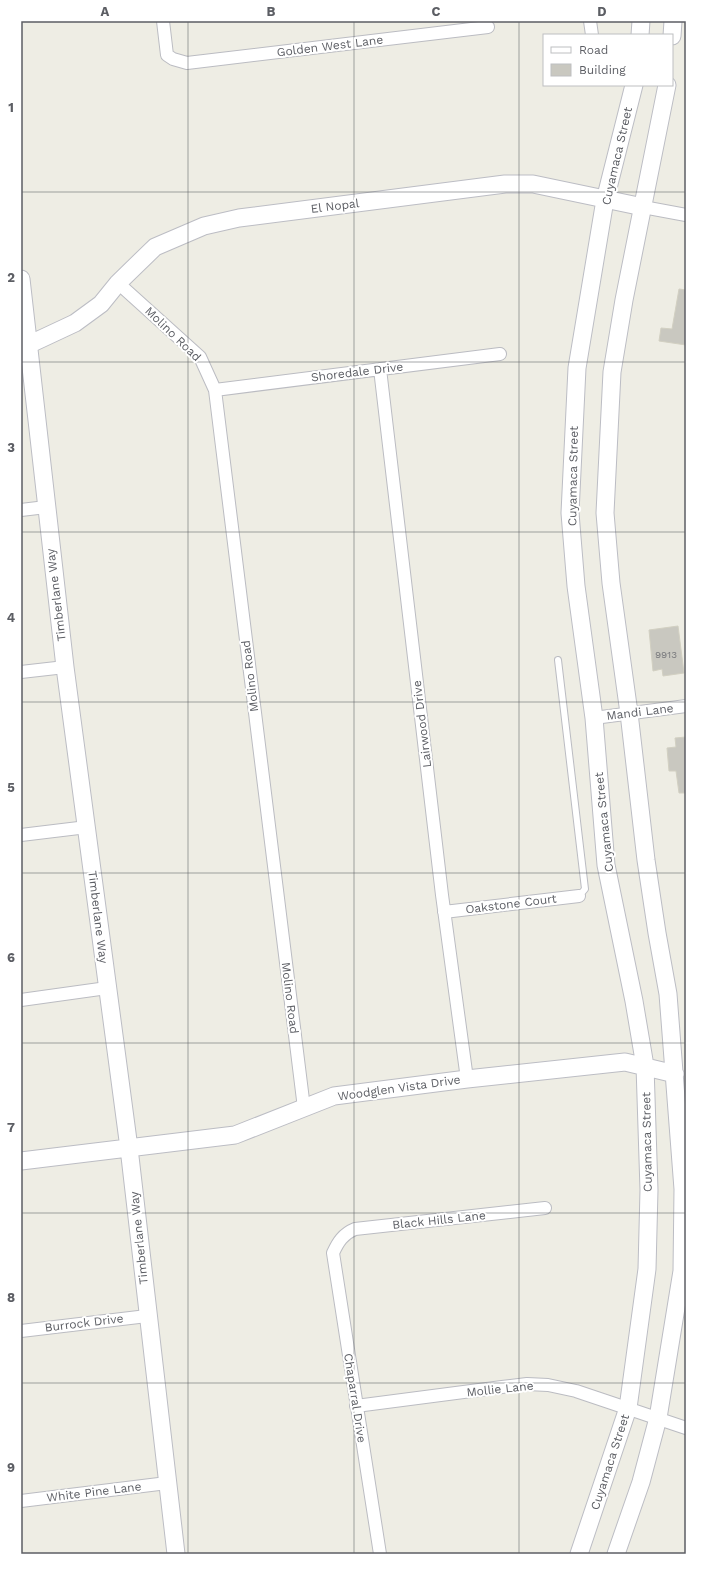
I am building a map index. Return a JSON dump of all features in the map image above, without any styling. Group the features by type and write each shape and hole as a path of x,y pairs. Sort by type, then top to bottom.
{"street":[{"name":"Golden West Lane","path":"163,21 167,55 173,59 187,63 488,27"},
{"path":"590,21 592,34"},
{"path":"640,34 641,21"},
{"path":"672,34 674,21"},
{"name":"Cuyamaca Street","path":"579,1554 628,1408 647,1269 648,1174 644,1066 631,986 606,865 594,718 576,586 570,514 577,368 605,200 634,86"},
{"path":"616,1554 641,1482 658,1418 682,1271 683,1189 680,1076 647,867 629,712 611,582 605,513 612,372 624,300 667,86"},
{"name":"El Nopal","path":"24,346 75,324 101,304 118,283 155,247 204,226 240,218 505,184 533,184 605,200 686,215"},
{"name":"Timberlane Way","path":"21,279 24,346 129,1148 147,1316 176,1554"},
{"name":"Molino Road","path":"118,283 200,357 215,390 304,1108"},
{"name":"Shoredale Drive","path":"215,390 500,354"},
{"name":"Lairwood Drive","path":"380,369 444,912 466,1079"},
{"path":"21,510 46,507"},
{"path":"21,672 65,667"},
{"name":"Mandi Lane","path":"594,718 629,712 686,706"},
{"path":"21,835 87,827"},
{"name":"Oakstone Court","path":"444,912 579,896"},
{"path":"21,1000 107,988"},
{"name":"Woodglen Vista Drive","path":"21,1161 235,1135 334,1096 466,1079 625,1062 680,1076"},
{"name":"Black Hills Lane","path":"337,1242 348,1232 355,1229 545,1208"},
{"name":"Chaparral Drive","path":"337,1242 333,1253 380,1554"},
{"name":"Burrock Drive","path":"21,1330 147,1316"},
{"name":"Mollie Lane","path":"356,1406 527,1384 548,1385 628,1408 686,1428"},
{"name":"White Pine Lane","path":"21,1501 167,1483"}],"lane":[{"path":"558,660 585,889 579,896"}],"building":[{"path":"679,289 686,290 686,345 659,341 661,328 672,329"},
{"path":"678,626 684,673 663,676 662,669 653,671 649,630"},
{"path":"686,737 686,793 679,793 676,771 669,771 667,748 676,747 675,738"}]}
